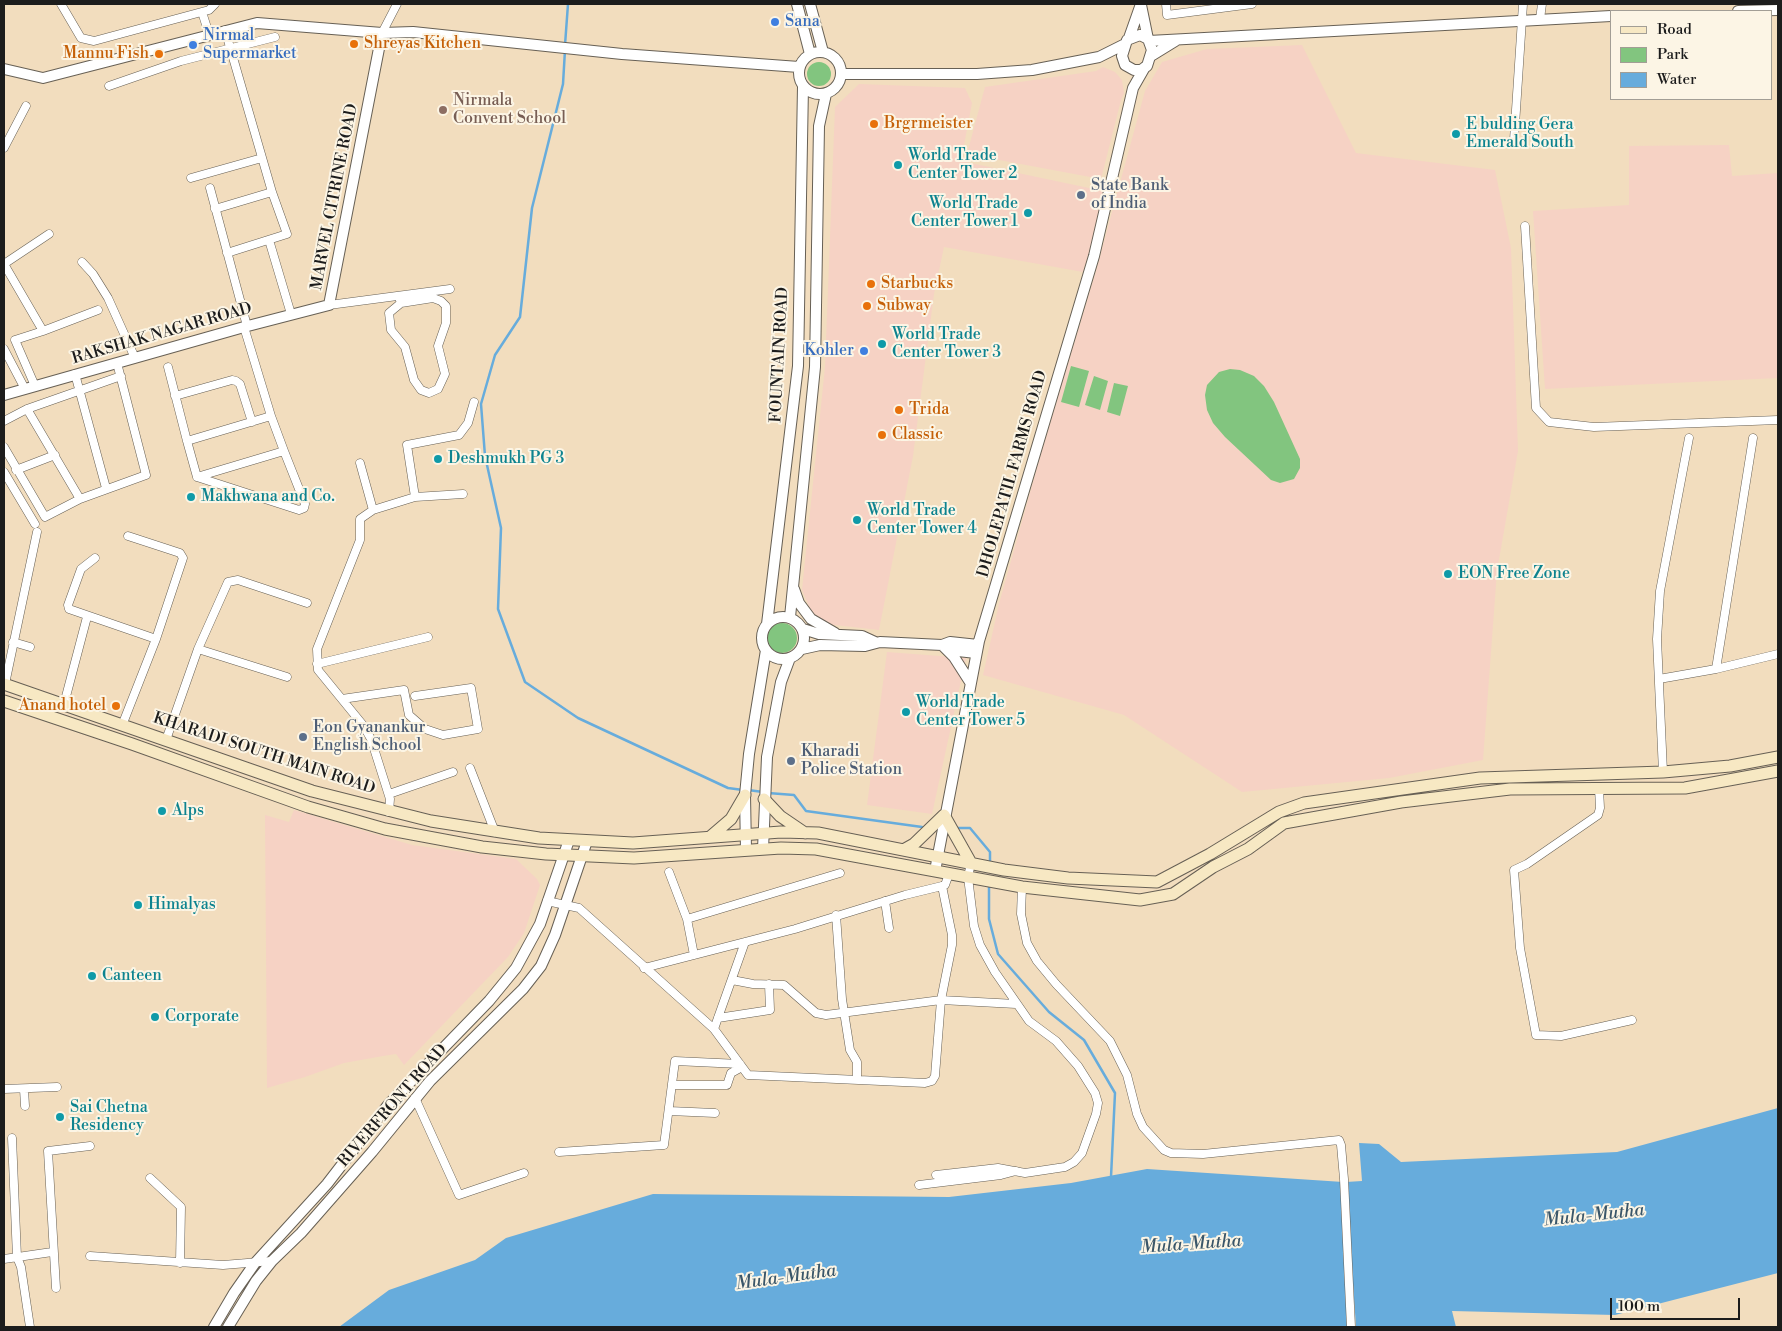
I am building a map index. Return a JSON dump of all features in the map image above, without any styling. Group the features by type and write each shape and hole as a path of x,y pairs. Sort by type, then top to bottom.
{"main road":[{"name":"KHARADI SOUTH MAIN ROAD","path":"4,684 123,723 312,791 389,812 495,832 569,840 633,843 710,837 805,833 854,839 1000,869 1068,878 1157,882 1210,854 1279,812 1304,803 1450,782 1514,776 1663,772 1730,766 1778,757"},
{"name":"KHARADI SOUTH MAIN ROAD","path":"4,702 341,817 394,830 482,847 563,855 634,858 762,849 816,849 1022,887 1140,900 1173,894 1213,867 1248,849 1284,823 1401,802 1452,796 1518,789 1685,788 1778,770"},
{"path":"1450,782 1452,796"},
{"path":"710,837 731,819 746,790"},
{"path":"764,797 780,816 805,833"},
{"path":"905,849 914,844 944,815 975,864"},
{"path":"997,883 1000,869"}],"street":[{"path":"61,4 81,38 94,42 202,12 213,7 215,4"},
{"path":"382,32 396,4"},
{"path":"797,4 810,54"},
{"path":"810,4 824,52"},
{"path":"1099,57 1126,65 1137,71 1145,67 1152,48 1141,4"},
{"path":"1126,65 1122,56 1141,4"},
{"path":"1166,4 1167,15 1252,4"},
{"path":"1514,140 1523,4"},
{"path":"1540,19 1542,4"},
{"path":"1745,10 1765,7 1778,10"},
{"path":"202,12 209,34"},
{"path":"4,69 43,78 257,23 382,32 413,32 622,54 799,67 810,54 824,52 835,58 840,66 841,74 1032,70 1099,57 1137,35 1149,40 1180,39 1610,16"},
{"path":"225,30 272,192 287,234 227,253"},
{"name":"MARVEL CITRINE ROAD","path":"382,32 329,305 400,300 450,289"},
{"path":"109,86 230,47 275,37"},
{"path":"1150,56 1180,39"},
{"name":"DHOLEPATIL FARMS ROAD","path":"1126,65 1133,88"},
{"name":"FOUNTAIN ROAD","path":"746,850 746,790 766,650 762,635 767,624 798,366 802,86 798,77 799,67"},
{"name":"DHOLEPATIL FARMS ROAD","path":"935,871 944,815 977,649 1094,256 1133,88 1145,67"},
{"name":"FOUNTAIN ROAD","path":"790,617 815,366 819,126 826,94 838,85 841,74"},
{"path":"802,86 811,93 826,94"},
{"path":"4,148 7,136 26,106"},
{"path":"191,178 262,158"},
{"path":"197,477 299,510 304,508 305,504 271,416 245,326 210,188"},
{"path":"215,209 272,192"},
{"path":"1525,226 1536,408 1549,422 1594,426 1778,420"},
{"path":"43,331 4,264 50,234"},
{"path":"269,240 291,314"},
{"path":"82,262 93,274 108,298 134,358"},
{"path":"433,298 441,301 446,306 446,323 438,346 445,374 438,389 430,393 421,390 414,380 405,347 391,330 389,313 400,300 433,298"},
{"name":"RAKSHAK NAGAR ROAD","path":"4,395 245,326 329,305"},
{"path":"30,388 15,340 98,310"},
{"path":"4,349 30,388"},
{"path":"4,447 45,517 106,488 146,475 117,363"},
{"path":"168,367 197,477"},
{"path":"75,374 106,488"},
{"path":"4,421 27,409 121,376"},
{"path":"175,396 232,380 240,384 252,422"},
{"path":"415,498 407,445 458,435 468,423 474,402"},
{"path":"27,409 80,499"},
{"path":"187,441 271,416"},
{"path":"1663,772 1657,639 1660,591 1689,438"},
{"path":"1716,669 1752,438"},
{"path":"197,477 284,450"},
{"path":"16,470 55,455"},
{"path":"360,463 372,510"},
{"path":"4,472 36,528 4,684"},
{"path":"389,812 389,794 371,739 363,725 318,670 317,649 360,540 360,519 372,510 415,498 463,494"},
{"path":"123,723 156,640 183,558 180,553 128,536"},
{"path":"94,558 80,569 68,605 71,610 156,640"},
{"path":"166,740 198,649 224,589 233,580 307,603"},
{"path":"792,584 799,603 811,619 828,630 841,635"},
{"path":"64,704 87,617"},
{"path":"767,624 777,617 790,617 798,622 803,629 805,640 802,649"},
{"path":"803,629 819,634 862,636 875,642 945,647 950,642 977,649"},
{"path":"317,664 428,637"},
{"path":"14,642 30,648"},
{"path":"766,650 778,659 790,658 802,649 820,645 865,646 875,642"},
{"path":"945,647 970,682"},
{"path":"198,649 286,677"},
{"path":"1659,679 1716,669 1778,654"},
{"path":"762,849 768,757 781,682 790,658"},
{"path":"342,699 404,690 410,715 425,729 443,734 478,729 471,688 415,696"},
{"path":"470,768 495,832"},
{"path":"389,794 453,772"},
{"path":"1599,788 1600,808 1598,815 1527,864 1514,870 1520,948 1536,1035 1561,1036 1632,1020"},
{"name":"RIVERFRONT ROAD","path":"214,1327 255,1263 326,1184 410,1080 489,1001 516,968 540,924 569,840"},
{"name":"RIVERFRONT ROAD","path":"228,1327 256,1280 272,1261 336,1194 415,1098 523,989 541,966 556,934 564,904 587,841"},
{"path":"936,1176 998,1168 1040,1172 1065,1167 1074,1162 1082,1153 1093,1126 1098,1103 1095,1093 1068,1052 1029,1021 1016,1004 980,945 974,926 973,878 975,864"},
{"path":"669,872 687,920 694,955"},
{"path":"687,920 840,873"},
{"path":"644,968 745,942 942,886 945,885 949,874"},
{"path":"547,901 579,908 714,1029 748,1075 925,1083 932,1081 935,1076 941,1000 952,935 942,886"},
{"path":"1022,887 1021,914 1027,943 1037,961 1056,984 1110,1042 1127,1075 1137,1114 1143,1127 1164,1150 1171,1153 1203,1154 1332,1139 1339,1140 1341,1145 1351,1327"},
{"path":"885,901 889,928"},
{"path":"836,915 844,1013 850,1050 857,1062 857,1080"},
{"path":"714,1029 745,942"},
{"path":"732,980 784,986 816,1013 826,1015 941,1000 1016,1004"},
{"path":"718,1018 770,1010 769,984"},
{"path":"559,1152 664,1145 675,1061 741,1066"},
{"path":"672,1085 727,1085 731,1073 741,1066"},
{"path":"4,1089 57,1087"},
{"path":"24,1089 25,1106"},
{"path":"415,1098 459,1195 524,1173"},
{"path":"669,1111 715,1113"},
{"path":"12,1138 17,1257 21,1267 30,1327"},
{"path":"56,1288 52,1252 48,1151 90,1146"},
{"path":"919,1185 1001,1175 1016,1171"},
{"path":"150,1178 180,1207 180,1263"},
{"path":"4,1259 52,1252"},
{"path":"90,1256 180,1263 255,1263 272,1261"}],"shaded area":[{"name":"EON Free Zone","path":"1302,45 1356,153 1495,170 1511,248 1518,451 1497,571 1483,760 1389,778 1242,792 1124,715 983,675 999,604 1038,464 1096,271 1145,91 1162,62 1207,49"},
{"path":"1103,67 1115,72 1122,80 1124,93 1101,179 967,154 985,87 1096,71"},
{"path":"859,84 965,88 972,103 961,161 1108,192 1083,272 944,247 934,294 913,456 879,630 826,624 811,611 802,590 825,367 835,107"},
{"path":"1729,145 1732,176 1778,173 1778,378 1545,389 1533,211 1629,205 1629,146"},
{"path":"887,652 966,658 932,814 867,805"},
{"path":"294,810 412,845 516,859 537,879 540,885 524,933 508,957 404,1065 396,1054 383,1056 344,1063 267,1088 265,815 289,822"}],"green space":[{"path":"814,62 824,62 831,69 831,79 824,86 814,86 807,79 807,69"},
{"path":"1071,366 1089,371 1079,407 1061,402"},
{"path":"1230,369 1240,370 1254,376 1264,386 1274,402 1300,459 1300,468 1294,479 1280,483 1271,480 1225,437 1213,423 1207,410 1205,395 1207,385 1219,372"},
{"path":"1094,376 1108,381 1100,410 1085,405"},
{"path":"1114,383 1128,386 1120,416 1107,412"},
{"path":"782,623 793,627 797,638 793,649 782,653 771,649 767,638 771,627"}],"water":[{"name":"Mula-Mutha","path":"1778,1108 1778,1273 1615,1315 1452,1311 1456,1327 1356,1327 1346,1182 1362,1181 1359,1143 1379,1144 1401,1162 1617,1152"},
{"name":"Mula-Mutha","path":"1147,1169 1343,1182 1351,1327 339,1327 389,1290 475,1260 506,1238 653,1194 949,1197 1071,1183"}],"waterway":[{"path":"565,45 568,4"},
{"path":"565,50 563,84 532,208 520,317 495,355 481,404 485,456 501,528 498,609 525,682 578,718 728,788 743,790"},
{"path":"748,790 763,792"},
{"path":"768,793 794,795 806,811 922,827"},
{"path":"956,828 970,828 990,852 990,863"},
{"path":"989,886 989,919 998,954 1049,1012 1084,1040 1115,1093 1111,1177"}],"place":[{"name":"Sana","path":"775,22"},
{"name":"Shreyas Kitchen","path":"354,44"},
{"name":"Nirmal Supermarket","path":"193,45"},
{"name":"Mannu Fish","path":"159,54"},
{"name":"Nirmala Convent School","path":"443,110"},
{"name":"Brgrmeister","path":"874,124"},
{"name":"E bulding Gera Emerald South","path":"1456,134"},
{"name":"World Trade Center Tower 2","path":"898,165"},
{"name":"State Bank of India","path":"1081,195"},
{"name":"World Trade Center Tower 1","path":"1028,213"},
{"name":"Starbucks","path":"871,284"},
{"name":"Subway","path":"867,306"},
{"name":"World Trade Center Tower 3","path":"882,344"},
{"name":"Kohler","path":"864,351"},
{"name":"Trida","path":"899,410"},
{"name":"Classic","path":"882,435"},
{"name":"Deshmukh PG 3","path":"438,459"},
{"name":"Makhwana and Co.","path":"191,497"},
{"name":"World Trade Center Tower 4","path":"857,520"},
{"name":"EON Free Zone","path":"1448,574"},
{"name":"Anand hotel","path":"116,706"},
{"name":"World Trade Center Tower 5","path":"906,712"},
{"name":"Eon Gyanankur English School","path":"303,737"},
{"name":"Kharadi Police Station","path":"791,761"},
{"name":"Alps","path":"162,811"},
{"name":"Himalyas","path":"138,905"},
{"name":"Canteen","path":"92,976"},
{"name":"Corporate","path":"155,1017"},
{"name":"Sai Chetna Residency","path":"60,1117"}]}
